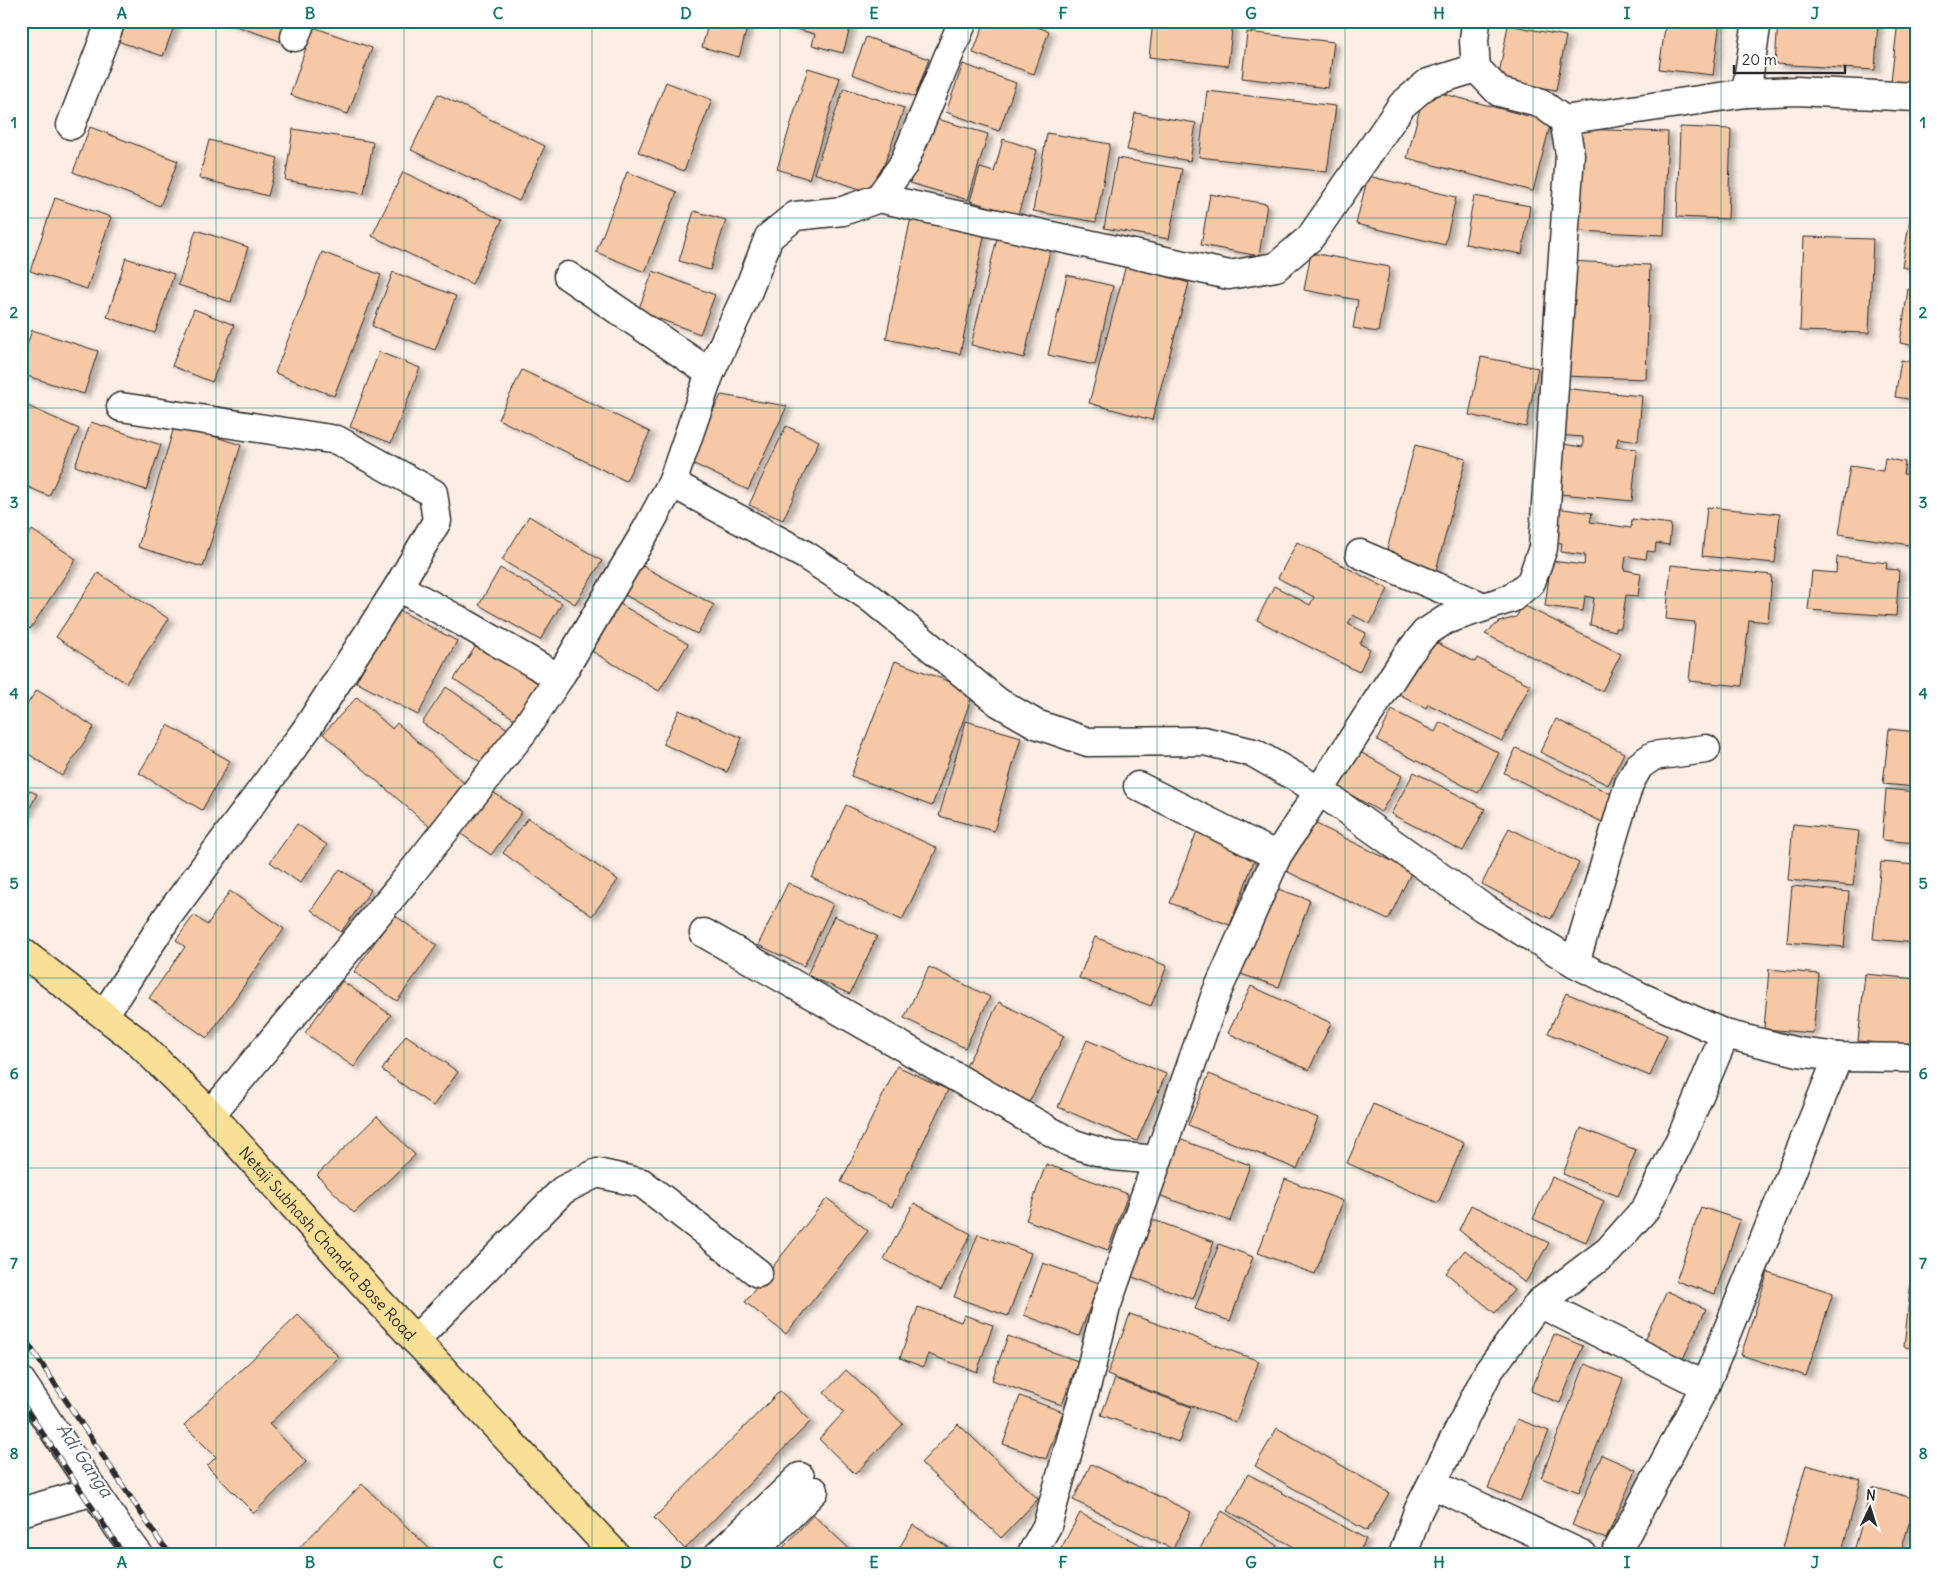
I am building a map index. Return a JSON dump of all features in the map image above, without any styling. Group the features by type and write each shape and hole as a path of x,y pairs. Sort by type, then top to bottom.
{"main road":[{"name":"Netaji Subhash Chandra Bose Road","path":"21,951 137,1041 211,1114 415,1340 616,1555"}],"street":[{"path":"71,124 111,21"},
{"path":"879,198 903,166 963,21"},
{"path":"1476,21 1474,41 1476,68 1499,92 1539,102 1564,120 1746,93 1796,91 1916,97"},
{"path":"1746,93 1757,21"},
{"path":"211,1114 405,881 523,732 559,678 672,483 710,372 748,291 769,238 795,216 843,210 879,198 1229,274 1276,267 1310,238 1402,106 1428,83 1476,68"},
{"path":"1031,1555 1047,1526 1089,1376 1106,1307 1157,1160 1216,994 1277,856 1405,658 1425,633 1444,620 1512,598 1531,582 1544,548 1570,154 1564,120"},
{"path":"568,276 710,372"},
{"path":"104,1015 168,916 306,730 398,587 437,521 433,493 337,440 121,406"},
{"path":"672,483 805,555 868,596 998,702 1036,724 1088,742 1204,741 1254,753 1320,790 1482,906 1575,963 1639,996 1725,1034 1798,1052 1838,1057 1916,1058"},
{"path":"1360,554 1484,607"},
{"path":"398,587 559,678"},
{"path":"1575,963 1629,784 1639,766 1653,756 1706,749"},
{"path":"1138,786 1277,856"},
{"path":"704,933 1071,1143 1113,1156 1157,1160"},
{"path":"1403,1555 1418,1511 1488,1372 1539,1303 1608,1251 1646,1208 1682,1136 1725,1034"},
{"path":"1615,1555 1705,1386 1838,1057"},
{"path":"415,1340 563,1190 597,1173 642,1183 758,1273"},
{"path":"1539,1303 1705,1386"},
{"path":"21,1381 139,1555"},
{"path":"718,1555 807,1484 750,1555"},
{"path":"1432,1484 1583,1555"},
{"path":"21,1512 94,1491"}],"building":[{"path":"124,21 176,21 163,56 117,41"},
{"path":"221,21 294,21 286,43"},
{"path":"709,21 749,21 739,57 702,47"},
{"path":"767,21 852,21 843,53 812,45 815,34"},
{"path":"985,21 1019,21 1049,31 1034,74 973,53"},
{"path":"1153,21 1233,21 1228,66 1149,57"},
{"path":"1666,21 1720,21 1713,75 1659,69"},
{"path":"1778,21 1878,21 1875,70 1775,64"},
{"path":"1898,21 1916,21 1916,83 1891,81"},
{"path":"1508,25 1566,36 1556,90 1498,80"},
{"path":"313,27 372,48 348,114 290,95"},
{"path":"1247,32 1334,42 1328,88 1242,78"},
{"path":"866,37 929,59 915,97 852,74"},
{"path":"963,64 1016,83 999,131 946,112"},
{"path":"808,68 840,78 809,179 777,169"},
{"path":"666,82 712,100 684,171 638,152"},
{"path":"844,88 904,108 874,194 814,173"},
{"path":"1425,89 1551,122 1533,191 1407,158"},
{"path":"1207,91 1336,106 1327,172 1199,157"},
{"path":"438,94 545,146 519,201 411,150"},
{"path":"1135,113 1196,123 1190,161 1127,150"},
{"path":"930,117 988,134 968,200 910,183"},
{"path":"90,127 178,161 160,206 73,172"},
{"path":"1680,127 1731,129 1728,219 1677,217"},
{"path":"293,129 373,142 364,194 285,180"},
{"path":"1581,129 1668,132 1664,235 1578,231"},
{"path":"1047,133 1110,144 1096,222 1033,211"},
{"path":"1003,139 1037,150 1018,215 970,201 980,168 994,172"},
{"path":"209,140 278,158 268,196 199,178"},
{"path":"1117,158 1182,169 1169,239 1104,228"},
{"path":"403,172 502,220 472,284 372,236"},
{"path":"627,172 677,192 645,272 596,252"},
{"path":"1368,176 1456,197 1445,245 1356,224"},
{"path":"1210,194 1267,204 1259,256 1201,245"},
{"path":"1474,196 1530,206 1522,254 1465,244"},
{"path":"55,198 111,217 87,289 30,271"},
{"path":"694,211 726,220 710,270 679,261"},
{"path":"1911,212 1916,213 1916,270 1902,267"},
{"path":"911,217 985,232 960,354 886,339"},
{"path":"196,230 248,247 231,302 178,285"},
{"path":"998,234 1051,247 1024,358 971,345"},
{"path":"1804,237 1873,239 1869,333 1800,331"},
{"path":"322,252 381,275 334,396 275,373"},
{"path":"1311,253 1390,267 1378,332 1353,328 1358,300 1304,290"},
{"path":"126,258 174,274 155,333 107,317"},
{"path":"1568,261 1650,265 1646,379 1564,376"},
{"path":"1126,265 1189,283 1152,420 1089,403"},
{"path":"653,271 715,295 700,334 638,311"},
{"path":"393,272 456,296 435,350 372,326"},
{"path":"1067,275 1113,286 1095,365 1048,355"},
{"path":"1908,289 1916,291 1916,346 1900,343"},
{"path":"194,309 234,325 212,382 172,366"},
{"path":"32,330 98,351 84,394 21,374 21,363"},
{"path":"379,352 420,368 391,443 350,427"},
{"path":"1481,357 1538,368 1526,427 1469,415"},
{"path":"1901,360 1916,363 1916,400 1895,397"},
{"path":"522,370 650,432 626,481 498,419"},
{"path":"1561,388 1642,396 1638,441 1618,438 1616,447 1637,449 1632,501 1551,493 1556,443 1583,447 1583,437 1557,435"},
{"path":"721,395 787,406 748,490 688,461"},
{"path":"21,403 79,429 49,496 21,484"},
{"path":"91,422 161,445 146,490 75,466"},
{"path":"175,424 241,445 203,567 138,547"},
{"path":"786,426 819,441 783,520 749,505"},
{"path":"1415,445 1466,459 1435,574 1384,561"},
{"path":"1885,458 1905,462 1903,474 1916,476 1916,546 1839,534 1850,466 1883,471"},
{"path":"1707,507 1780,514 1775,563 1702,556"},
{"path":"1556,508 1592,513 1590,522 1631,528 1632,519 1671,524 1669,545 1656,543 1655,552 1647,551 1646,559 1626,556 1624,570 1641,573 1638,596 1626,595 1621,628 1616,628 1616,631 1590,625 1594,598 1585,596 1583,611 1545,606 1551,561 1584,565 1585,555 1561,552 1562,543 1551,542"},
{"path":"529,516 602,561 575,604 502,560"},
{"path":"32,530 76,559 30,629 21,623 21,546"},
{"path":"1297,542 1388,589 1370,624 1353,615 1348,624 1366,633 1360,644 1370,649 1359,672 1257,620 1274,586 1310,605 1314,597 1278,578"},
{"path":"1837,557 1887,563 1886,569 1899,570 1896,616 1808,610 1812,571 1836,573"},
{"path":"637,563 714,605 697,634 621,593"},
{"path":"1671,565 1772,575 1768,622 1749,620 1742,686 1689,681 1695,622 1666,619"},
{"path":"500,568 562,603 540,640 479,605"},
{"path":"98,573 169,619 126,683 56,637"},
{"path":"613,600 688,644 659,691 585,647"},
{"path":"1523,605 1621,654 1602,691 1485,634 1499,622 1516,617"},
{"path":"395,608 457,641 418,715 356,682"},
{"path":"1427,638 1475,662 1477,658 1530,685 1502,741 1428,704 1426,708 1399,694"},
{"path":"478,643 543,686 519,722 454,679"},
{"path":"895,661 974,691 932,806 851,776"},
{"path":"446,687 512,732 488,767 422,723"},
{"path":"37,690 94,727 62,776 21,749 21,713"},
{"path":"357,697 392,729 397,723 467,786 430,827 323,734"},
{"path":"679,710 742,738 727,772 663,744"},
{"path":"1392,710 1435,732 1440,722 1499,753 1478,793 1377,740"},
{"path":"1556,719 1624,753 1608,785 1540,752"},
{"path":"966,721 1021,737 994,831 939,816"},
{"path":"168,725 230,761 202,810 139,773"},
{"path":"1889,729 1916,732 1916,787 1883,784"},
{"path":"1516,748 1617,797 1604,823 1504,773"},
{"path":"1355,749 1402,776 1381,812 1334,785"},
{"path":"1414,772 1485,809 1463,851 1391,814"},
{"path":"21,787 37,794 21,825"},
{"path":"487,788 522,812 491,855 457,831"},
{"path":"1886,789 1916,792 1916,843 1882,840"},
{"path":"846,805 937,848 902,920 812,878"},
{"path":"528,818 618,880 592,916 503,853"},
{"path":"1310,821 1412,871 1388,920 1286,871"},
{"path":"297,824 327,845 300,883 270,862"},
{"path":"1793,824 1859,831 1853,886 1788,880"},
{"path":"1509,828 1579,863 1551,919 1482,884"},
{"path":"1197,831 1257,853 1230,925 1170,903"},
{"path":"1881,862 1916,865 1916,943 1873,939"},
{"path":"340,869 371,890 341,932 311,910"},
{"path":"788,883 833,904 804,966 758,945"},
{"path":"1266,885 1310,900 1279,987 1235,972"},
{"path":"1792,886 1849,892 1844,947 1787,942"},
{"path":"230,891 284,929 207,1038 149,998 185,947 176,940 194,915 207,925"},
{"path":"394,915 437,945 397,1001 354,972"},
{"path":"834,916 877,936 850,994 807,975"},
{"path":"1095,937 1167,966 1151,1006 1079,978"},
{"path":"929,967 990,997 965,1048 904,1018"},
{"path":"1769,969 1819,974 1813,1033 1764,1029"},
{"path":"1865,974 1916,979 1916,1047 1858,1041"},
{"path":"342,981 391,1015 354,1067 305,1033"},
{"path":"1251,986 1331,1023 1309,1070 1228,1033"},
{"path":"1566,993 1667,1035 1650,1076 1548,1033"},
{"path":"999,1002 1064,1036 1029,1102 965,1068"},
{"path":"406,1035 458,1072 433,1106 382,1070"},
{"path":"1087,1040 1166,1074 1137,1141 1058,1107"},
{"path":"897,1066 948,1090 892,1207 841,1182"},
{"path":"1209,1074 1318,1118 1297,1169 1188,1125"},
{"path":"1373,1104 1464,1143 1438,1203 1347,1163"},
{"path":"377,1116 415,1155 354,1213 317,1175"},
{"path":"1581,1128 1636,1150 1618,1196 1563,1174"},
{"path":"1176,1138 1250,1165 1230,1221 1156,1194"},
{"path":"1046,1164 1128,1194 1108,1250 1026,1220"},
{"path":"1552,1177 1604,1201 1586,1242 1533,1219"},
{"path":"1285,1179 1343,1201 1315,1274 1258,1253"},
{"path":"827,1198 868,1231 786,1334 745,1302"},
{"path":"914,1203 971,1234 941,1290 884,1259"},
{"path":"1471,1205 1549,1243 1525,1283 1459,1230"},
{"path":"1701,1207 1740,1220 1715,1294 1676,1281"},
{"path":"1148,1218 1214,1242 1193,1299 1127,1275"},
{"path":"978,1234 1031,1253 1008,1316 954,1297"},
{"path":"1219,1244 1253,1257 1230,1321 1195,1309"},
{"path":"1465,1250 1514,1290 1495,1313 1446,1273"},
{"path":"1043,1263 1099,1283 1079,1336 1024,1315"},
{"path":"1768,1272 1833,1293 1806,1376 1741,1355"},
{"path":"1911,1280 1916,1281 1916,1348 1904,1347"},
{"path":"1667,1291 1706,1309 1681,1363 1642,1345"},
{"path":"918,1307 961,1322 964,1315 993,1325 977,1372 928,1354 923,1367 900,1358"},
{"path":"1130,1314 1259,1361 1236,1422 1107,1375"},
{"path":"298,1315 339,1357 269,1424 306,1462 254,1513 207,1466 216,1457 184,1425"},
{"path":"1554,1334 1583,1346 1560,1403 1531,1391"},
{"path":"1008,1336 1078,1361 1062,1405 992,1380"},
{"path":"1585,1364 1623,1379 1579,1492 1541,1478"},
{"path":"846,1370 903,1424 855,1474 819,1439 844,1412 824,1393"},
{"path":"1115,1379 1191,1407 1179,1442 1101,1415"},
{"path":"780,1391 811,1421 685,1549 654,1518"},
{"path":"1020,1396 1063,1412 1046,1459 1003,1444"},
{"path":"1517,1419 1549,1431 1520,1501 1488,1488"},
{"path":"958,1424 1038,1499 1001,1538 921,1463"},
{"path":"1277,1428 1389,1493 1367,1531 1255,1466"},
{"path":"1602,1455 1636,1470 1606,1539 1572,1525"},
{"path":"1091,1464 1191,1512 1173,1549 1073,1500"},
{"path":"1806,1465 1861,1480 1841,1555 1781,1555"},
{"path":"1248,1474 1366,1539 1357,1555 1309,1555 1228,1511"},
{"path":"362,1484 436,1555 292,1555"},
{"path":"1872,1487 1916,1499 1900,1555 1853,1555"},
{"path":"1222,1511 1277,1545 1271,1555 1207,1555 1199,1550"},
{"path":"1080,1513 1160,1555 1058,1554"},
{"path":"813,1515 856,1555 776,1555"},
{"path":"913,1525 961,1555 895,1555"}],"railway":[{"path":"21,1333 159,1540 171,1555"},
{"path":"21,1401 124,1555"}],"water label":[{"name":"Adi Ganga","path":"85,1460"}]}
